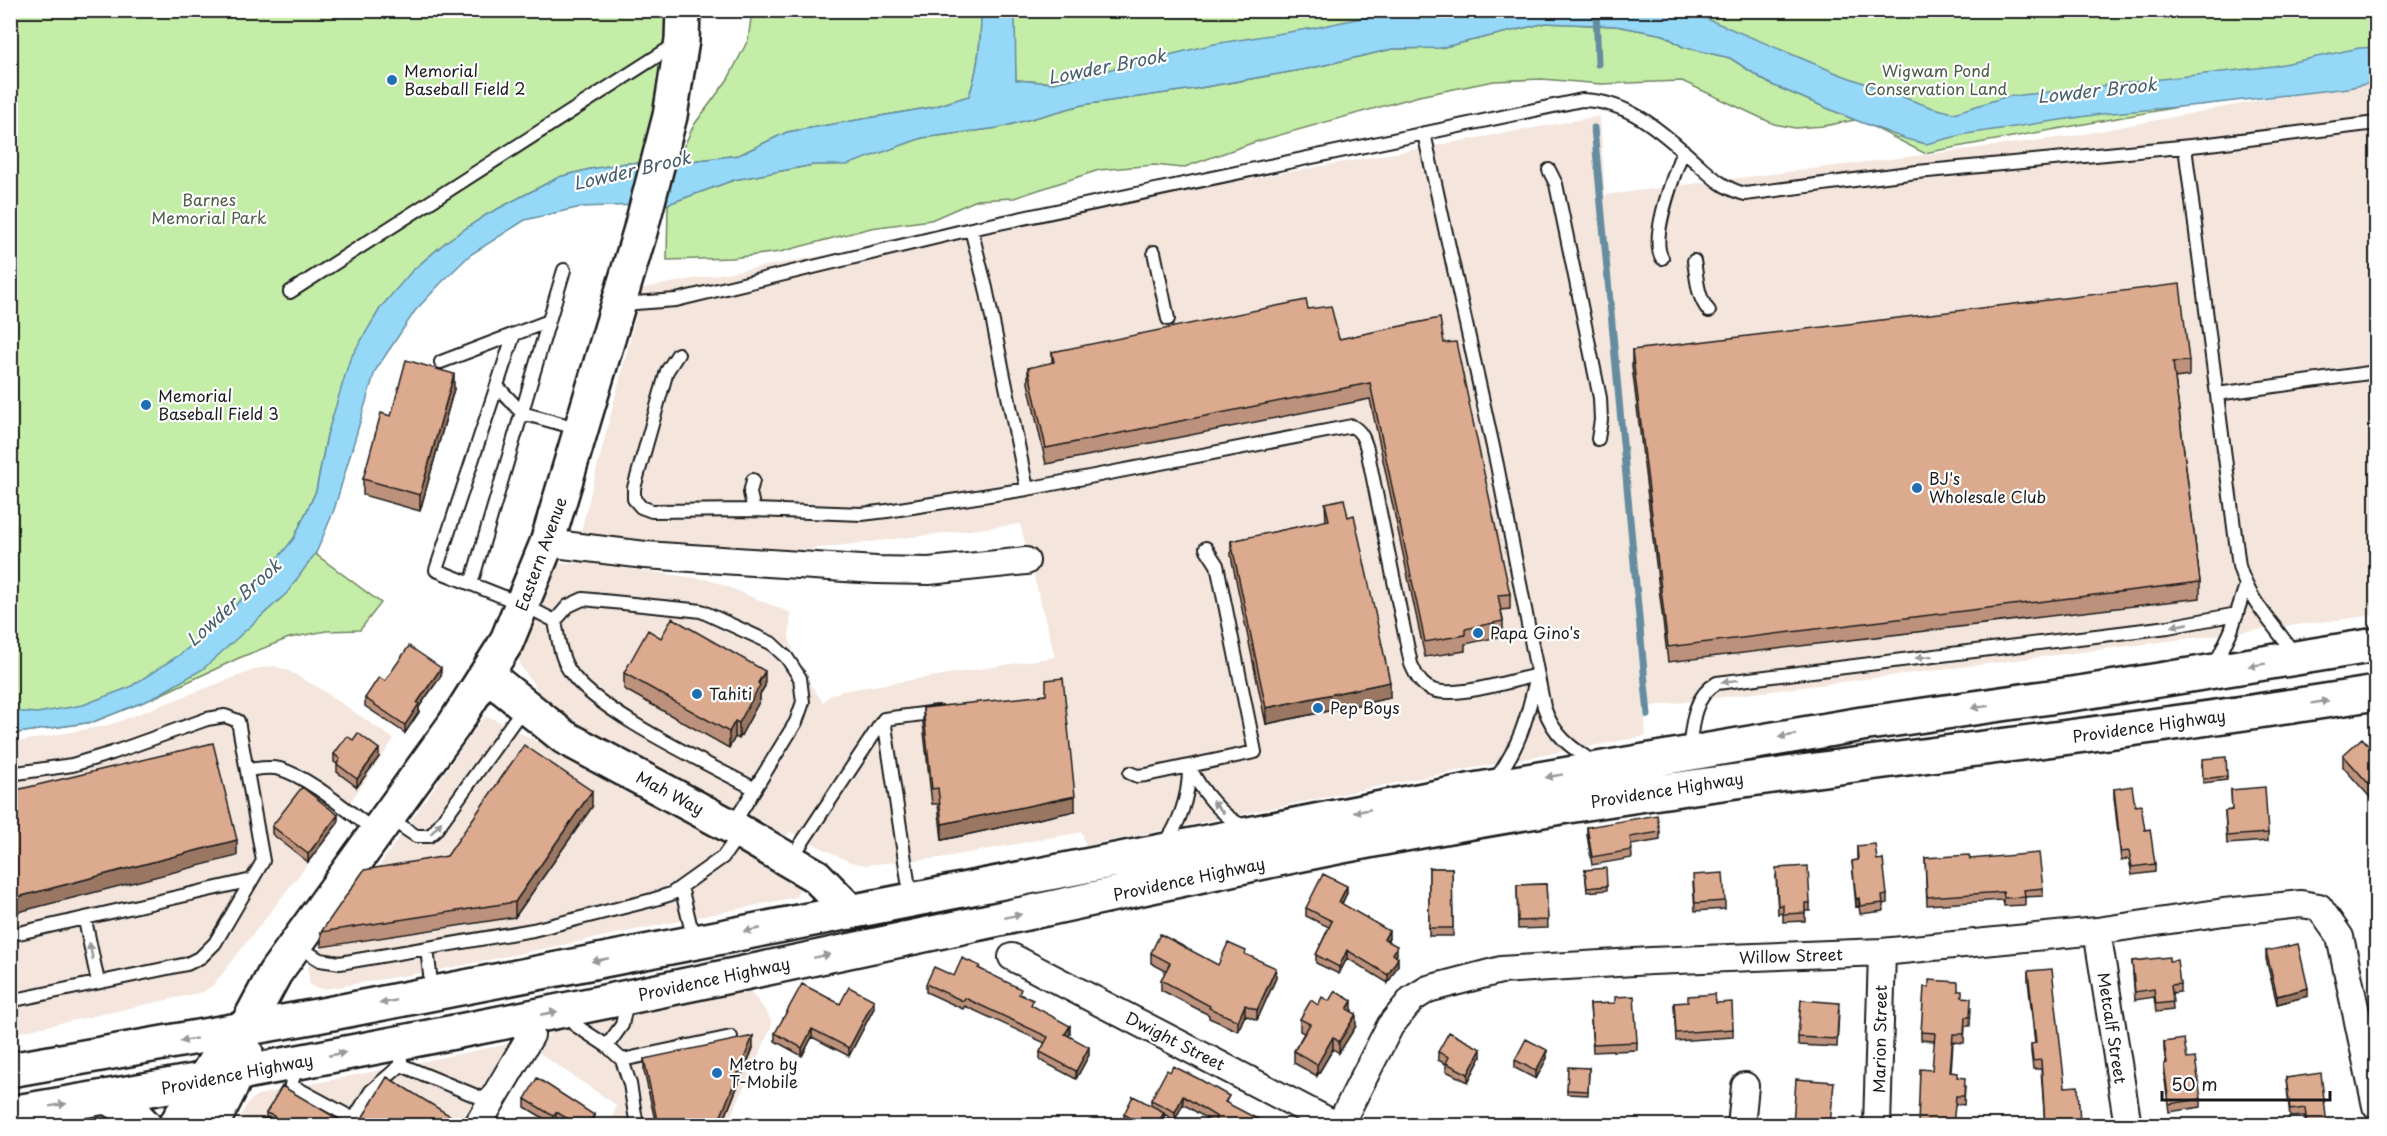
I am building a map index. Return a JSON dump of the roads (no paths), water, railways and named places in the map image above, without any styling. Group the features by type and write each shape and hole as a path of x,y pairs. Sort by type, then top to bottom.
{"main road":[{"name":"Eastern Avenue","path":"175,1125 201,1081 225,1047 245,1029 275,973 487,675 507,643 547,543 640,232 670,116 682,25"},
{"name":"Providence Highway","path":"245,1029 1490,787 1689,752 2376,645"},
{"name":"Mah Way","path":"487,675 564,737 736,829 816,876 851,912"},
{"name":"Providence Highway","path":"10,1113 238,1073 292,1080 627,998 1321,850 1524,813 1727,781 2116,731 2376,693"},
{"name":"Eastern Avenue","path":"217,1123 245,1059 247,1043 245,1029"},
{"path":"10,1070 245,1029"},
{"path":"106,1097 128,1108 145,1125"}],"street":[{"path":"547,543 645,555 876,570 929,571 1026,561"},
{"name":"Willow Street","path":"1339,1125 1390,1026 1412,999 1428,989 1501,970 1651,961 1882,952 2097,931 2301,904 2319,907 2340,937 2376,1106"},
{"name":"Metcalf Street","path":"2097,931 2128,1125"},
{"name":"Marion Street","path":"1877,1125 1882,952"},
{"name":"Dwight Street","path":"1012,957 1339,1125"},
{"path":"477,1125 531,1035"},
{"path":"1742,1125 1745,1086"}],"lane":[{"path":"290,292 682,25"},
{"path":"618,304 676,300 970,229 1582,100 1599,100 1618,105 1639,116 1658,129 1729,190 1745,194 1917,172 2185,147 2376,123"},
{"path":"1424,133 1497,465 1544,707 1555,732 1574,749 1602,768"},
{"path":"2185,147 2239,566 2246,585 2271,627 2285,641 2296,659"},
{"path":"1662,258 1658,253 1658,244 1664,207 1683,150"},
{"path":"1549,170 1556,184 1600,398 1601,420 1598,439"},
{"path":"970,229 986,288 1027,489"},
{"path":"1154,252 1168,319"},
{"path":"1694,261 1700,295 1709,311"},
{"path":"471,584 564,270"},
{"path":"441,362 549,321"},
{"path":"514,334 436,570 524,605 555,621 565,663 575,678 594,694 630,720 755,789"},
{"path":"678,354 668,371 651,425 636,478 634,499 641,507 663,512 754,510 862,514 1027,489 1352,426 1358,430 1367,449 1411,664 1417,677 1427,688 1444,693 1537,675"},
{"path":"2217,394 2376,372"},
{"path":"497,386 522,413 581,429"},
{"path":"753,480 750,494 754,510"},
{"path":"1130,773 1137,776 1146,775 1255,752 1217,565 1206,548"},
{"path":"2211,672 2237,614 2246,585"},
{"path":"295,944 320,960 332,963 559,924 652,900 681,887 731,849 736,829 755,789 796,722 803,702 800,678 788,658 771,643 701,611 583,599 568,606 555,621"},
{"path":"1689,752 1696,707 1706,688 1717,683 2168,627 2237,614"},
{"path":"1490,787 1516,747 1525,726 1537,675"},
{"path":"247,770 279,769 382,824 416,836 429,836 435,831 524,707"},
{"path":"790,860 884,719 956,710"},
{"path":"10,774 72,765 143,743 207,719 225,716 238,721 263,861 215,943 201,957 187,964 10,1001"},
{"path":"884,719 908,881 915,898"},
{"path":"1189,766 1202,788 1225,814 1242,825 1262,831"},
{"path":"1158,852 1176,825 1189,783 1189,766"},
{"path":"10,935 85,920 252,880"},
{"path":"681,887 690,924 702,940"},
{"path":"85,920 98,982"},
{"path":"427,948 432,993"},
{"path":"607,1046 622,1025 627,998"},
{"path":"575,1025 607,1046 622,1060 630,1084 638,1125"},
{"path":"622,1060 731,1037"},
{"path":"292,1080 305,1098 352,1122 371,1091 401,1054 491,1102"}],"water":[{"name":"Lowder Brook","path":"981,11 1015,11 1016,80 1054,83 1214,44 1314,28 1394,11 1688,11 1839,74 1933,108 1954,113 2005,97 2274,66 2359,48 2376,47 2376,82 2348,88 2101,114 1966,134 1926,144 1855,120 1770,84 1730,58 1683,47 1664,35 1616,26 1546,23 1440,48 1392,49 1312,68 1194,89 1082,105 998,128 922,138 847,165 813,165 734,180 668,204 581,207 525,220 470,255 441,283 415,311 375,371 334,510 317,551 287,593 203,669 151,699 93,722 11,734 10,711 37,713 83,705 130,687 181,654 222,619 262,578 294,538 316,491 327,435 350,359 381,307 412,271 447,241 486,215 559,177 627,163 676,163 739,155 787,132 933,107 969,96 979,54"}],"waterway":[{"path":"1596,10 1598,64"},
{"path":"1594,128 1648,715"}],"place":[{"name":"Memorial Baseball Field 2","path":"392,80"},
{"name":"Memorial Baseball Field 3","path":"146,405"},
{"name":"BJ's Wholesale Club","path":"1917,488"},
{"name":"Papa Gino's","path":"1478,633"},
{"name":"Tahiti","path":"697,694"},
{"name":"Pep Boys","path":"1318,708"},
{"name":"Metro by T-Mobile","path":"717,1073"}],"park label":[{"name":"Wigwam Pond Conservation Land","path":"1936,80"},
{"name":"Barnes Memorial Park","path":"209,209"}]}
